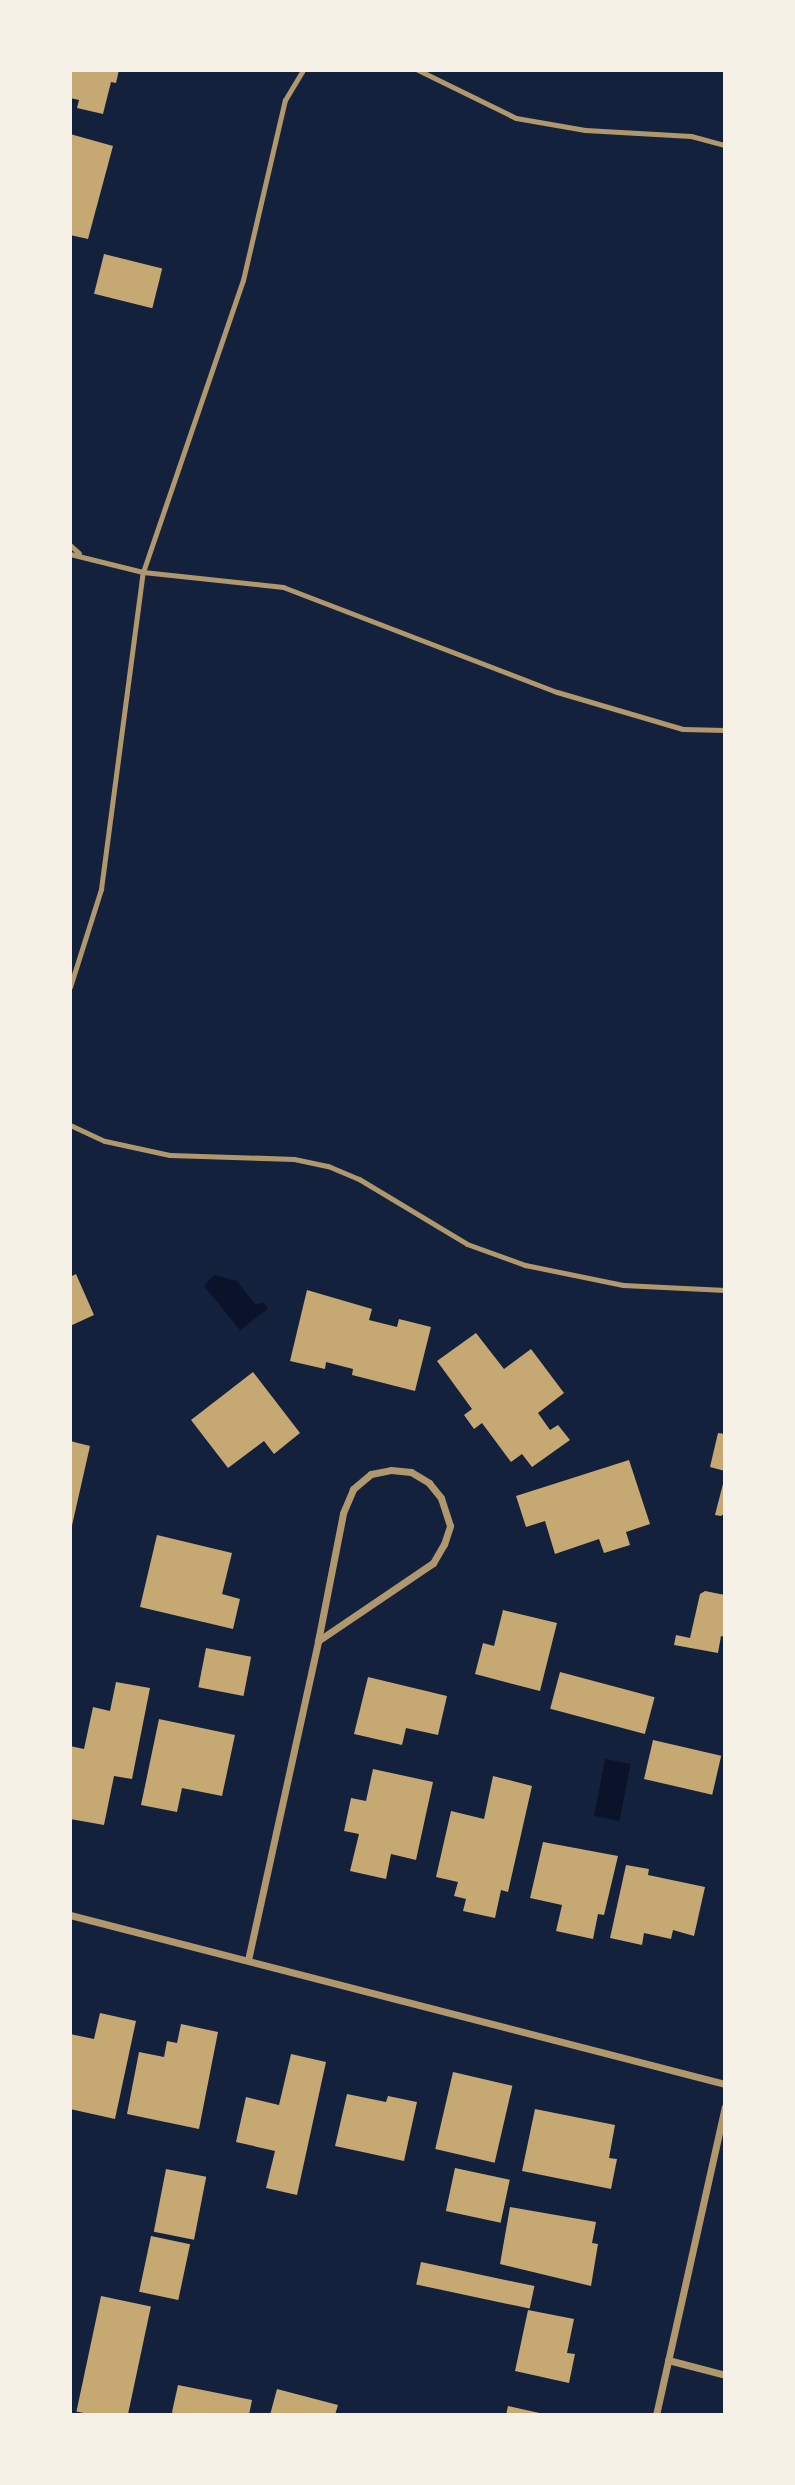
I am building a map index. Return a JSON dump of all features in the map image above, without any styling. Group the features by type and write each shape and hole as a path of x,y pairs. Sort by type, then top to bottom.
{"street":[{"path":"248,1960 343,1513 353,1489 371,1474 391,1470 411,1472 429,1483 441,1498 450,1526 433,1563 318,1640"},
{"path":"70,1915 725,2084"},
{"path":"656,2415 725,2107"},
{"path":"668,2360 725,2375"}],"lane":[{"path":"70,986 101,889 144,572 243,280 285,100 303,70"},
{"path":"418,70 516,118 585,130 691,136 725,145"},
{"path":"70,545 79,553"},
{"path":"70,554 79,553 144,572 283,587 557,692 683,729 725,730"},
{"path":"70,1125 105,1141 170,1155 294,1159 328,1166 359,1179 467,1244 525,1265 623,1285 725,1290"}],"water":[{"path":"214,1275 237,1281 255,1304 264,1303 268,1309 240,1330 204,1286"},
{"path":"605,1759 631,1764 619,1821 594,1816"}],"building":[{"path":"70,70 119,70 116,83 111,82 103,114 77,108 79,100 70,98"},
{"path":"70,134 113,146 88,239 70,235"},
{"path":"104,254 162,269 152,308 94,294"},
{"path":"76,1274 94,1315 70,1326 70,1277"},
{"path":"307,1290 372,1309 369,1320 397,1327 399,1319 431,1327 415,1391 352,1375 353,1369 326,1362 325,1369 290,1361"},
{"path":"476,1333 504,1369 531,1349 564,1393 538,1413 550,1430 558,1425 570,1440 532,1467 522,1454 511,1462 482,1423 474,1429 464,1415 472,1409 437,1361"},
{"path":"253,1372 300,1433 274,1454 264,1441 228,1468 191,1420"},
{"path":"718,1433 725,1434 725,1471 710,1467"},
{"path":"70,1441 90,1446 71,1530 70,1530"},
{"path":"629,1460 650,1524 626,1532 630,1545 604,1553 599,1539 555,1554 545,1521 526,1527 516,1496"},
{"path":"725,1476 725,1513 721,1516 715,1515"},
{"path":"157,1535 232,1553 222,1594 240,1599 233,1629 140,1607"},
{"path":"705,1591 725,1595 725,1637 721,1636 718,1653 674,1645 676,1635 690,1638 700,1594"},
{"path":"503,1610 557,1623 540,1691 475,1674 483,1643 494,1646"},
{"path":"206,1648 251,1657 244,1696 198,1687"},
{"path":"560,1672 655,1697 645,1734 550,1709"},
{"path":"368,1677 447,1696 438,1735 406,1728 402,1745 354,1734"},
{"path":"116,1682 150,1688 132,1779 114,1776 104,1825 70,1819 70,1746 84,1749 93,1707 110,1711"},
{"path":"159,1719 235,1735 222,1796 182,1788 177,1812 141,1805"},
{"path":"653,1740 721,1756 712,1795 644,1779"},
{"path":"373,1769 433,1782 416,1860 391,1854 386,1879 350,1871 359,1834 344,1831 351,1798 366,1801"},
{"path":"493,1776 532,1786 508,1892 501,1890 495,1918 463,1911 466,1899 454,1896 458,1882 436,1877 451,1811 484,1819"},
{"path":"543,1842 618,1856 604,1915 598,1914 593,1939 556,1931 562,1905 530,1898"},
{"path":"626,1865 649,1869 648,1875 705,1887 694,1936 673,1930 671,1939 644,1933 642,1945 610,1938"},
{"path":"100,2013 136,2021 115,2119 70,2109 70,2034 94,2039"},
{"path":"181,2024 218,2032 199,2129 127,2114 139,2052 164,2057 167,2041 177,2043"},
{"path":"291,2054 326,2062 297,2195 266,2188 275,2151 236,2142 246,2097 279,2105"},
{"path":"453,2072 512,2086 495,2163 435,2149"},
{"path":"347,2094 386,2102 388,2096 417,2102 404,2161 335,2146"},
{"path":"535,2109 615,2125 609,2158 617,2159 611,2189 522,2171"},
{"path":"455,2168 510,2180 501,2223 446,2211"},
{"path":"166,2169 206,2177 194,2240 154,2232"},
{"path":"510,2207 596,2222 592,2243 598,2244 591,2286 500,2264"},
{"path":"151,2236 190,2244 178,2300 139,2292"},
{"path":"421,2262 534,2286 530,2309 416,2284"},
{"path":"101,2296 151,2307 128,2415 93,2415 76,2411"},
{"path":"528,2310 574,2319 567,2353 575,2354 569,2383 515,2371"},
{"path":"178,2385 252,2400 249,2415 175,2415 172,2412"},
{"path":"277,2389 338,2405 335,2415 270,2415"},
{"path":"508,2406 544,2414 544,2415 506,2415"}]}
